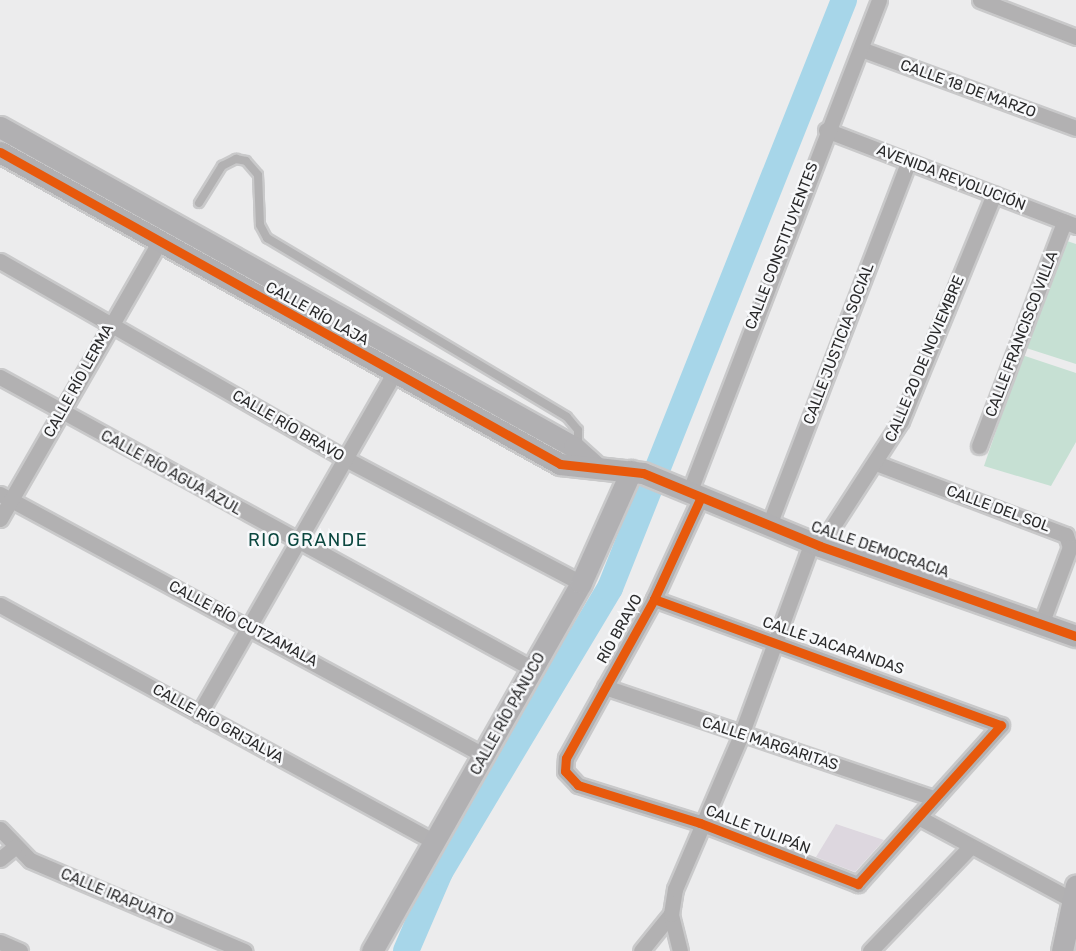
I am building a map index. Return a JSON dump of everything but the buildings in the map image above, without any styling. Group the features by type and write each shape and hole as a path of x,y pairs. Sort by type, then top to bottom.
{"street":[{"name":"CALLE CONSTITUYENTES","path":"688,493 826,130 861,49 879,0"},
{"path":"980,0 1076,37"},
{"name":"CALLE 18 DE MARZO","path":"861,49 1076,128"},
{"name":"CALLE RÍO LAJA","path":"0,127 578,450 597,468"},
{"name":"AVENIDA REVOLUCIÓN","path":"826,130 1070,224"},
{"name":"CALLE RÍO LAJA","path":"0,152 394,374 560,464 637,472 688,493"},
{"name":"CALLE JUSTICIA SOCIAL","path":"769,525 908,163"},
{"name":"CALLE 20 DE NOVIEMBRE","path":"671,914 700,823 741,735 816,544 876,463 901,421 994,194"},
{"name":"CALLE FRANCISCO VILLA","path":"979,446 1070,224"},
{"name":"CALLE RÍO LERMA","path":"0,519 5,497 63,414 110,324 159,243"},
{"name":"CALLE RÍO BRAVO","path":"0,261 344,458 581,583"},
{"path":"199,714 246,625 394,374"},
{"name":"CALLE RÍO AGUA AZUL","path":"0,377 63,414 533,669"},
{"name":"CALLE DEL SOL","path":"876,463 1066,535 1070,547 1042,622"},
{"name":"CALLE RÍO PÁNUCO","path":"372,951 436,843 581,583 637,472"},
{"name":"CALLE DEMOCRACIA","path":"688,493 816,544 1042,622 1076,636"},
{"name":"RÍO BRAVO","path":"565,771 566,758 654,599 688,493"},
{"name":"CALLE RÍO CUTZAMALA","path":"5,497 485,756"},
{"name":"CALLE JACARANDAS","path":"654,599 1001,722 935,799"},
{"name":"CALLE RÍO GRIJALVA","path":"0,605 436,843"},
{"name":"CALLE MARGARITAS","path":"605,687 935,799"},
{"name":"CALLE TULIPÁN","path":"565,771 578,785 700,823 858,884 918,818"},
{"path":"935,799 918,818 970,847 1074,893 1062,951"},
{"name":"CALLE IRAPUATO","path":"0,829 30,860 244,951"},
{"path":"0,859 15,847"},
{"path":"870,951 970,847"},
{"path":"641,951 671,914"},
{"path":"671,914 680,951"},
{"path":"0,942 20,951"}],"lane":[{"path":"199,203 222,166 236,159 246,161 258,175 260,225 267,238 567,417 578,430 578,450"}],"green space":[{"path":"1064,240 1076,244 1076,364 1023,347"},
{"path":"1022,355 1076,373 1076,442 1051,486 984,466"}],"waterway":[{"path":"406,951 440,872 610,588 844,0"}],"cycle path":[{"path":"0,152 560,464 643,473 820,546 1076,636"},
{"path":"654,599 1001,725 858,884 700,823 578,785 565,771 566,758 654,599 700,499"}],"district":[{"name":"RIO GRANDE","path":"308,540"}]}
